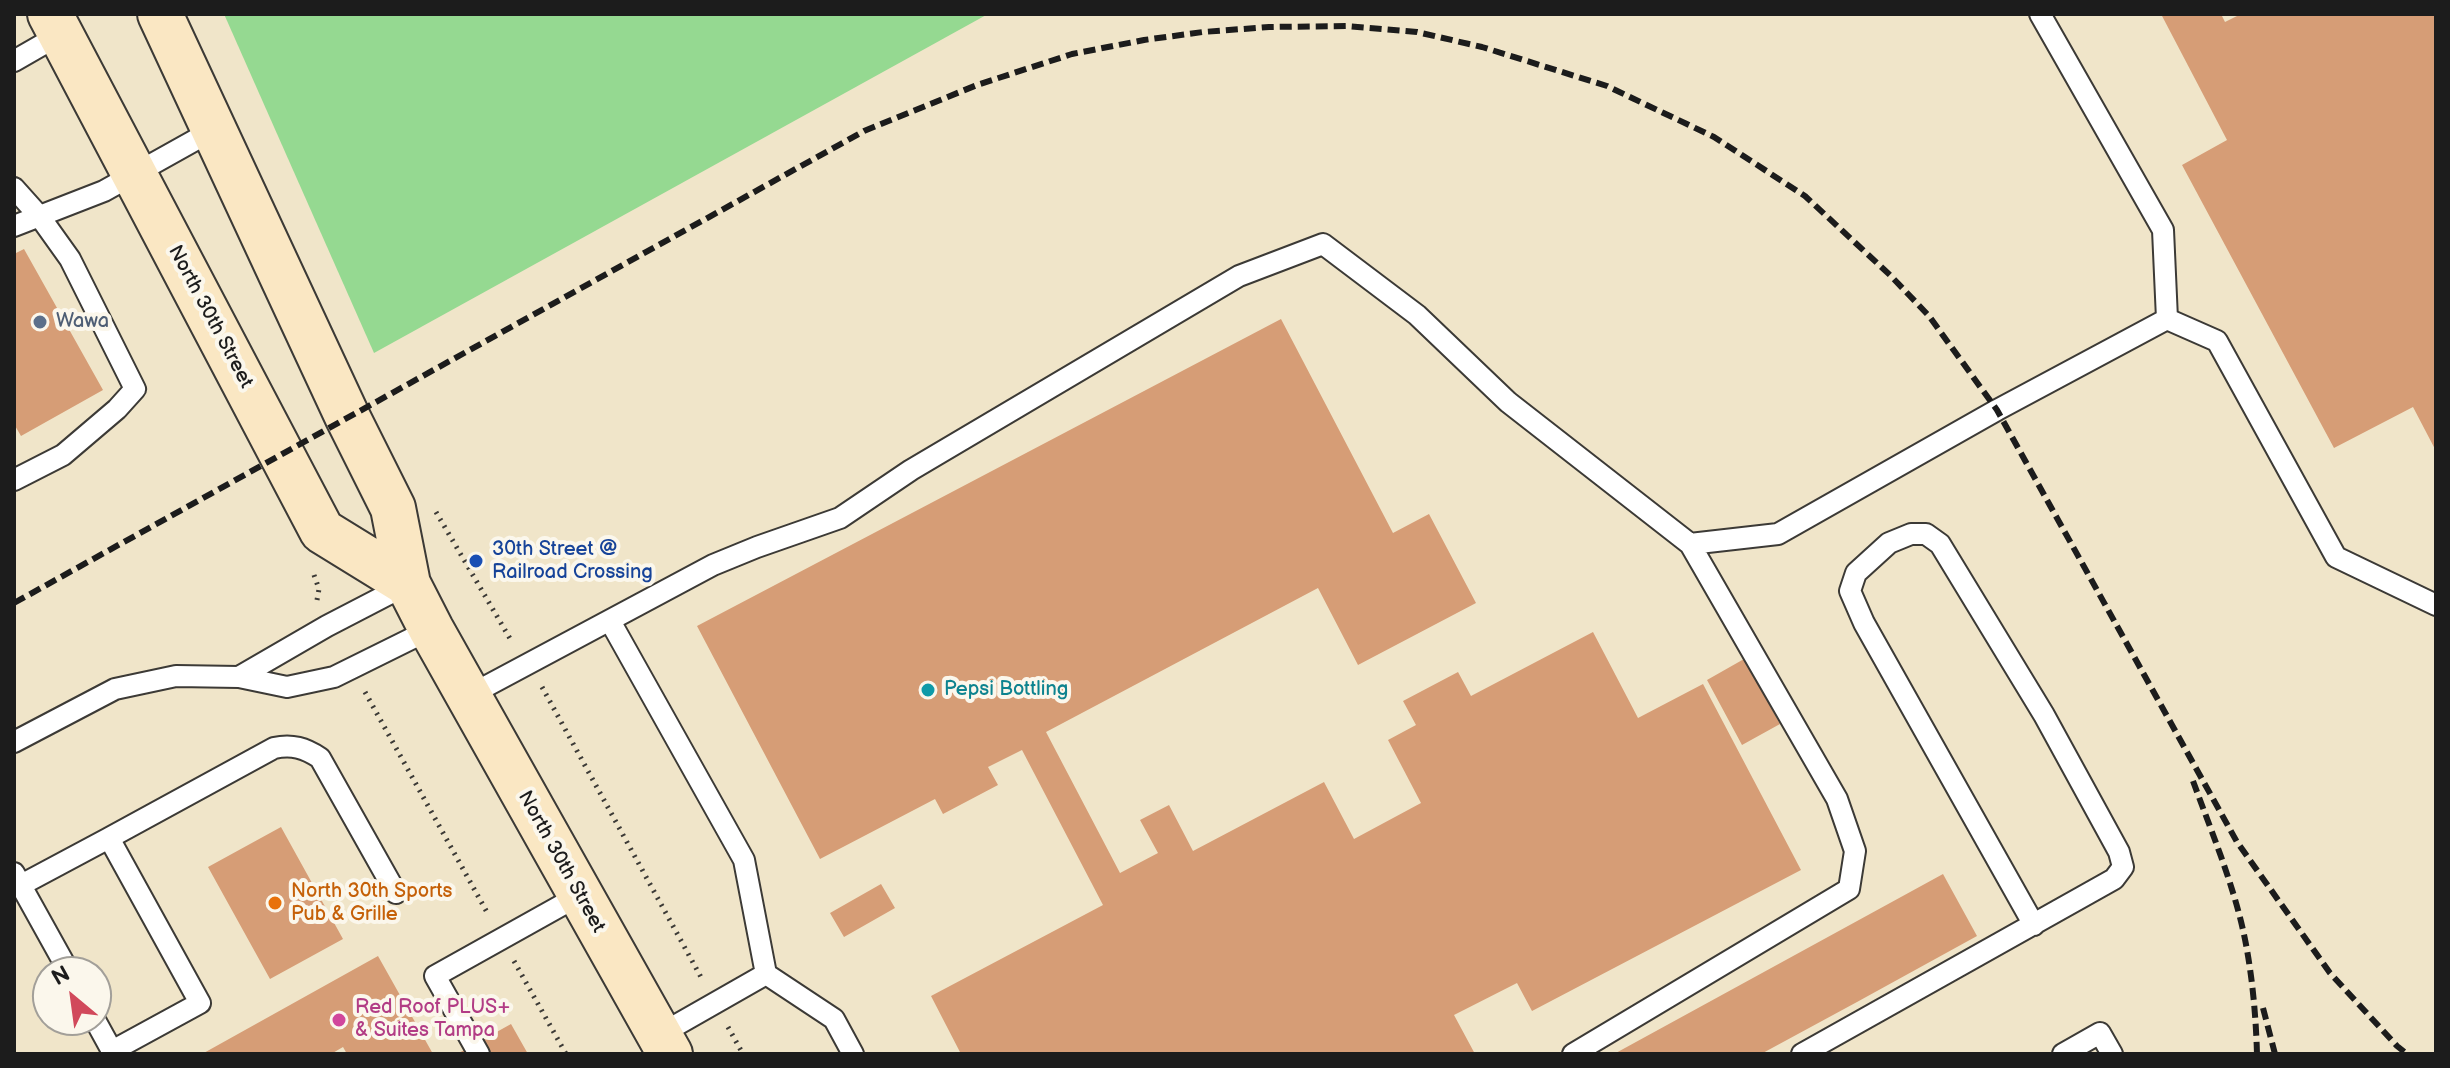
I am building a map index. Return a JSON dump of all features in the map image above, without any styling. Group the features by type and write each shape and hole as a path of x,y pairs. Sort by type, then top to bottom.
{"main road":[{"name":"North 30th Street","path":"160,14 393,508 408,584 664,1044"},
{"name":"North 30th Street","path":"55,24 322,531 408,584"}],"lane":[{"path":"2044,16 2163,230 2167,319"},
{"path":"14,61 55,24"},
{"path":"14,226 104,191 215,129"},
{"path":"14,188 40,217 70,259 135,389 117,409 63,455 14,480"},
{"path":"468,696 713,565 840,518 911,470 1239,276 1323,244 1417,315 1508,402 1690,544 1837,799 1855,851 1849,889 1573,1054"},
{"path":"1690,544 1778,534 1997,410 2167,319"},
{"path":"2167,319 2217,341 2336,557 2436,605"},
{"path":"1802,1054 2034,925 2114,879 2123,867 2119,852 2044,715 1940,544 1926,534 1911,534 1889,543 1856,573 1850,591 1864,623 2034,925"},
{"path":"239,677 408,584"},
{"path":"610,621 744,860 766,974 834,1019 853,1054"},
{"path":"14,742 115,689 176,676 239,677 287,687 334,677 431,629"},
{"path":"60,956 17,879 109,838 274,748 285,745 307,749 320,758 396,893"},
{"path":"104,1036 112,1051 200,1003 109,838"},
{"path":"479,1054 435,976 580,895"},
{"path":"664,1044 715,1003 766,974"},
{"path":"2063,1054 2100,1033 2112,1054"}],"path":[{"path":"434,508 542,687 743,1054"},
{"path":"352,668 566,1054"}],"green space":[{"path":"224,14 988,14 374,353"}],"building":[{"path":"2161,14 2221,14 2225,22 2241,14 2436,14 2436,451 2413,407 2334,448 2182,165 2227,140"},
{"name":"Wawa","path":"24,249 103,390 21,436 14,424 14,254"},
{"name":"Pepsi Bottling","path":"1281,319 1393,533 1429,514 1476,603 1358,665 1318,588 1046,732 1120,873 1158,853 1140,820 1169,805 1193,851 1324,782 1354,839 1421,803 1388,740 1416,725 1403,701 1458,672 1471,696 1593,632 1638,718 1703,684 1801,870 1532,1011 1517,983 1454,1015 1475,1054 961,1054 931,996 1103,905 1022,750 988,767 998,785 943,814 935,799 820,859 697,626"},
{"path":"1744,659 1780,724 1742,745 1707,680"},
{"name":"North 30th Sports Pub & Grille","path":"281,827 343,939 270,979 208,867"},
{"path":"1943,874 1977,936 1857,1002 1761,1054 1614,1054"},
{"path":"881,884 895,908 844,937 830,913"},
{"name":"Red Roof PLUS+ & Suites Tampa","path":"378,956 433,1054 347,1054 343,1047 331,1054 202,1054"},
{"name":"Red Roof PLUS+ & Suites Tampa","path":"511,1024 528,1054 457,1054"}],"railway":[{"path":"14,603 864,131 977,85 1072,54 1203,32 1347,26 1417,32 1482,47 1607,86 1714,137 1805,196 1890,275 1929,316 1997,410 2237,842 2330,973 2407,1054"},
{"path":"2193,781 2224,864 2243,928 2253,989 2257,1054"},
{"path":"2263,1008 2275,1054"}],"place":[{"name":"Wawa","path":"40,322"},
{"name":"30th Street @ Railroad Crossing","path":"476,561"},
{"name":"Pepsi Bottling","path":"928,690"},
{"name":"North 30th Sports Pub & Grille","path":"275,903"},
{"name":"Red Roof PLUS+ & Suites Tampa","path":"339,1020"}]}
